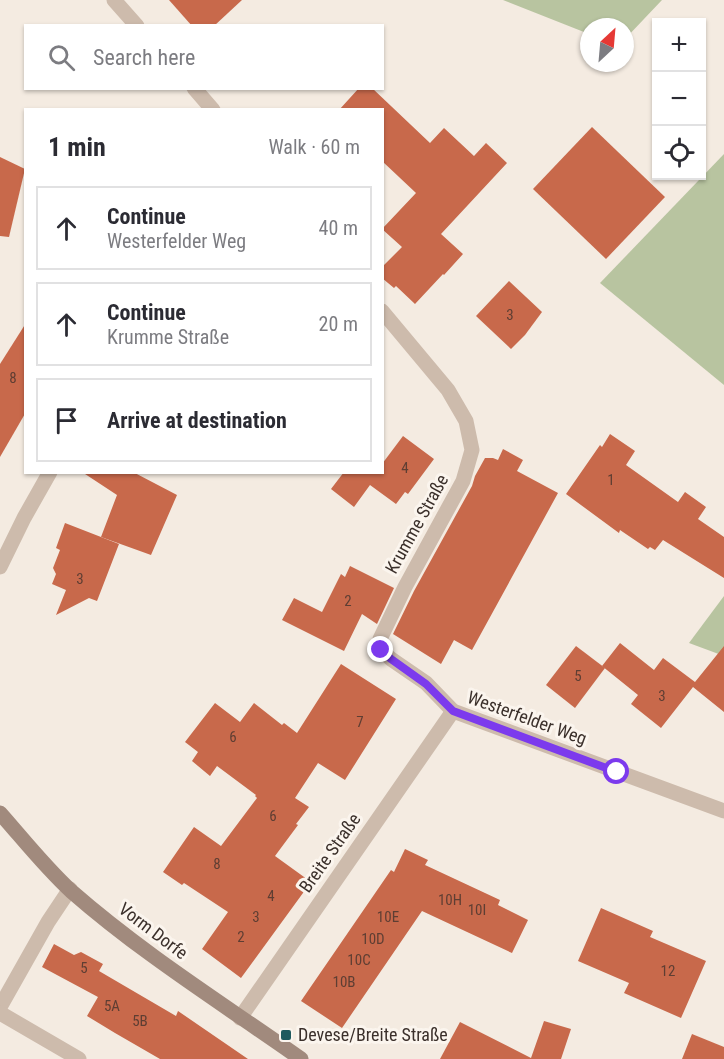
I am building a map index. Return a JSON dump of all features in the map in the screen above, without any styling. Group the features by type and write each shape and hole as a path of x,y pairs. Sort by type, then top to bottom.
{"main road":[{"name":"Vorm Dorfe","path":"0,813 70,889 159,961 301,1059"}],"street":[{"path":"114,0 135,24"},
{"path":"196,90 211,108"},
{"name":"Krumme Straße","path":"384,313 448,390 466,421 472,450 463,481 405,586 380,639 381,650 426,684 453,711"},
{"path":"0,567 49,474"},
{"name":"Westerfelder Weg","path":"453,711 724,811"},
{"name":"Breite Straße","path":"240,1018 453,711"},
{"path":"0,1007 48,922 70,889"},
{"path":"0,1013 79,1059"}],"green space":[{"path":"503,0 662,0 634,30 634,18 580,18 580,30"},
{"path":"724,154 724,385 600,283 699,180 706,180 706,173"},
{"path":"724,596 724,656 689,643"}],"building":[{"path":"169,0 242,0 216,24 190,24"},
{"path":"357,90 374,90 430,143 444,128 474,156 486,143 507,163 441,234 463,254 415,304 396,286 394,288 384,280 384,265 402,247 384,231 384,227 416,193 384,163 384,108 341,108"},
{"path":"592,127 665,197 606,259 533,189"},
{"path":"0,157 24,169 24,173 9,237 0,236"},
{"path":"509,281 542,312 511,349 476,316"},
{"path":"24,326 24,415 0,457 0,364"},
{"path":"610,434 635,451 626,465 678,502 685,492 706,507 698,519 724,537 724,578 663,540 655,550 650,547 648,549 620,530 619,533 566,494"},
{"path":"403,436 434,459 408,494 405,492 396,504 370,485 354,507 331,489 342,474 384,474 384,461"},
{"path":"503,449 523,460 517,471 558,493 472,650 454,640 441,664 393,634 485,458 498,460"},
{"path":"85,474 137,474 177,495 151,555 101,537 117,495"},
{"path":"65,523 119,544 97,601 89,598 56,615 66,590 52,584 56,574 53,568 60,550 56,548"},
{"path":"350,566 394,588 377,624 362,614 344,651 282,620 294,598 322,612 341,574 345,577"},
{"path":"620,643 654,670 663,658 695,682 724,646 724,712 693,687 661,728 631,704 638,695 602,666"},
{"path":"576,646 605,668 575,708 546,685"},
{"path":"341,664 396,699 345,780 318,763 295,798 309,807 275,856 311,882 241,978 202,949 228,912 163,872 194,827 221,846 257,798 217,766 210,776 192,761 198,752 185,742 215,703 240,722 254,703 282,725 284,723 297,733"},
{"path":"405,849 428,860 425,865 500,900 498,905 528,920 512,953 422,911 342,1028 301,1001 391,870 394,872"},
{"path":"601,908 653,931 650,937 706,961 681,1018 624,993 629,983 578,961"},
{"path":"54,944 74,955 81,952 103,964 99,971 176,1016 178,1011 248,1059 160,1059 115,1033 87,1016 98,997 42,967"},
{"path":"544,1021 571,1029 561,1059 440,1059 460,1022 531,1058"},
{"path":"692,1034 724,1047 724,1059 682,1059"}],"place":[{"name":"Devese/Breite Straße","path":"286,1035"}],"route":[{"path":"381,650 426,684 453,711 617,772"}]}
